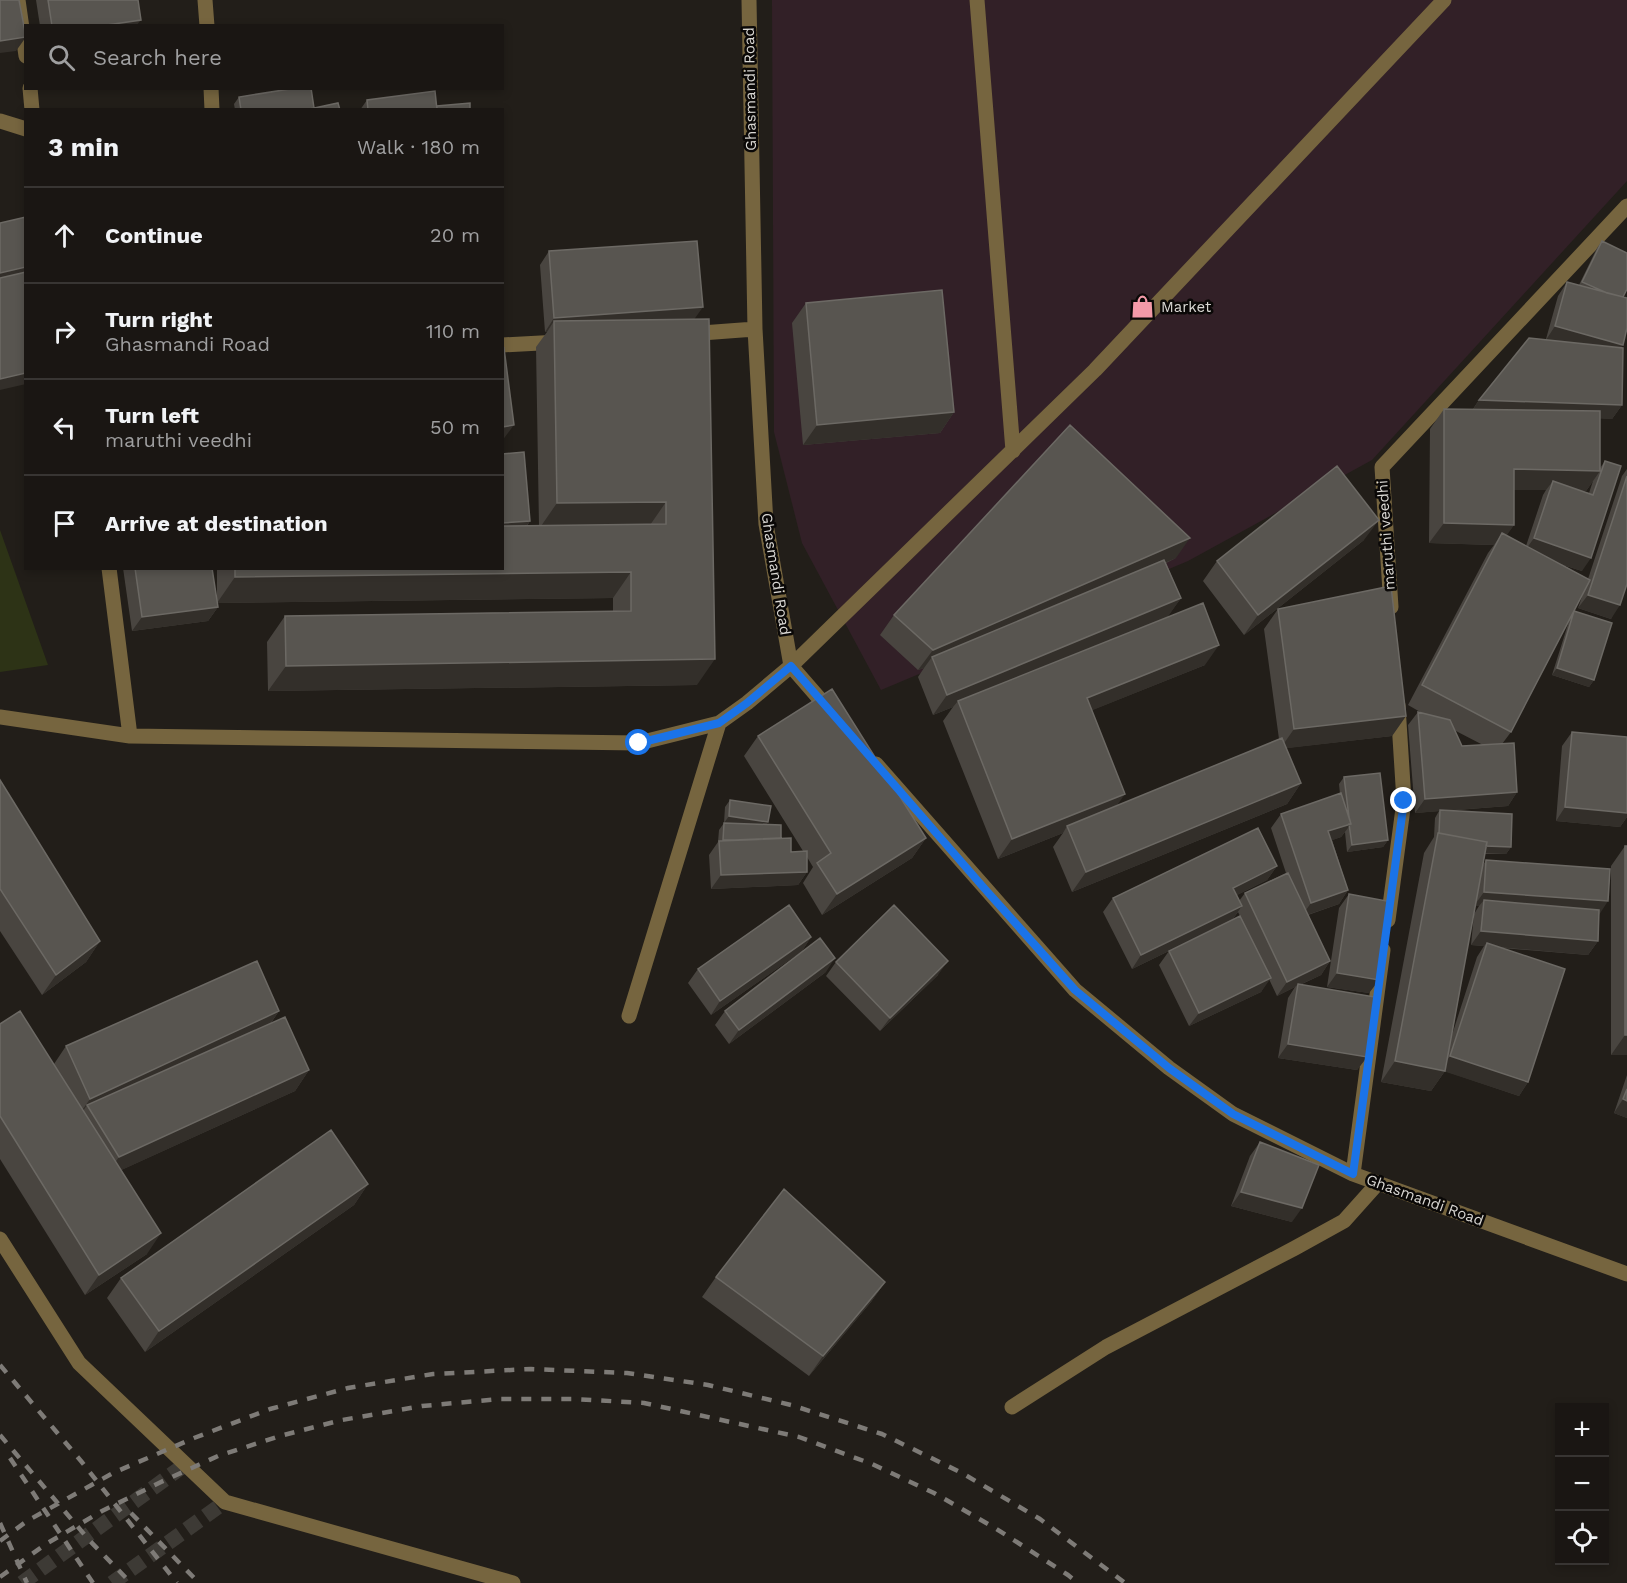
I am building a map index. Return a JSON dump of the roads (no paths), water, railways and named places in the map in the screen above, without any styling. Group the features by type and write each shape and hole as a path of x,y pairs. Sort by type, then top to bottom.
{"street":[{"path":"18,0 24,42"},
{"path":"205,0 207,24"},
{"name":"Ghasmandi Road","path":"749,0 755,329 766,524 791,666"},
{"path":"977,0 1013,451"},
{"path":"0,717 130,736 639,743 719,723 791,666 1095,370 1444,0"},
{"path":"30,90 32,108"},
{"path":"211,90 212,108"},
{"path":"0,121 24,128"},
{"name":"maruthi veedhi","path":"1392,622 1382,467 1627,206"},
{"path":"675,334 755,329"},
{"path":"504,345 572,341"},
{"path":"109,570 130,736"},
{"path":"791,666 837,719"},
{"path":"1353,1174 1404,801 1397,694"},
{"path":"629,1016 719,723"},
{"name":"Ghasmandi Road","path":"868,755 1075,990 1169,1068 1233,1114 1353,1174 1627,1274"},
{"path":"1012,1407 1106,1347 1344,1221 1378,1183"},
{"path":"0,1239 79,1364 225,1502 513,1583"}],"tunnel":[{"path":"22,1583 186,1464"},
{"path":"112,1583 225,1502"}],"railway":[{"path":"0,1365 81,1461 177,1583"},
{"path":"0,1541 27,1521 113,1473 194,1438 270,1409 348,1388 433,1374 531,1369 627,1373 708,1385 791,1405 882,1434 962,1473 1040,1519 1125,1583"},
{"path":"0,1577 46,1544 102,1511 218,1456 280,1436 342,1420 422,1406 500,1399 574,1399 644,1403 799,1437 872,1464 934,1493 995,1528 1078,1583"},
{"path":"0,1435 89,1540 131,1583"},
{"path":"10,1458 93,1583"},
{"path":"131,1513 199,1583"},
{"path":"0,1523 27,1583"}],"place":[{"name":"Market","path":"1143,307"}]}
